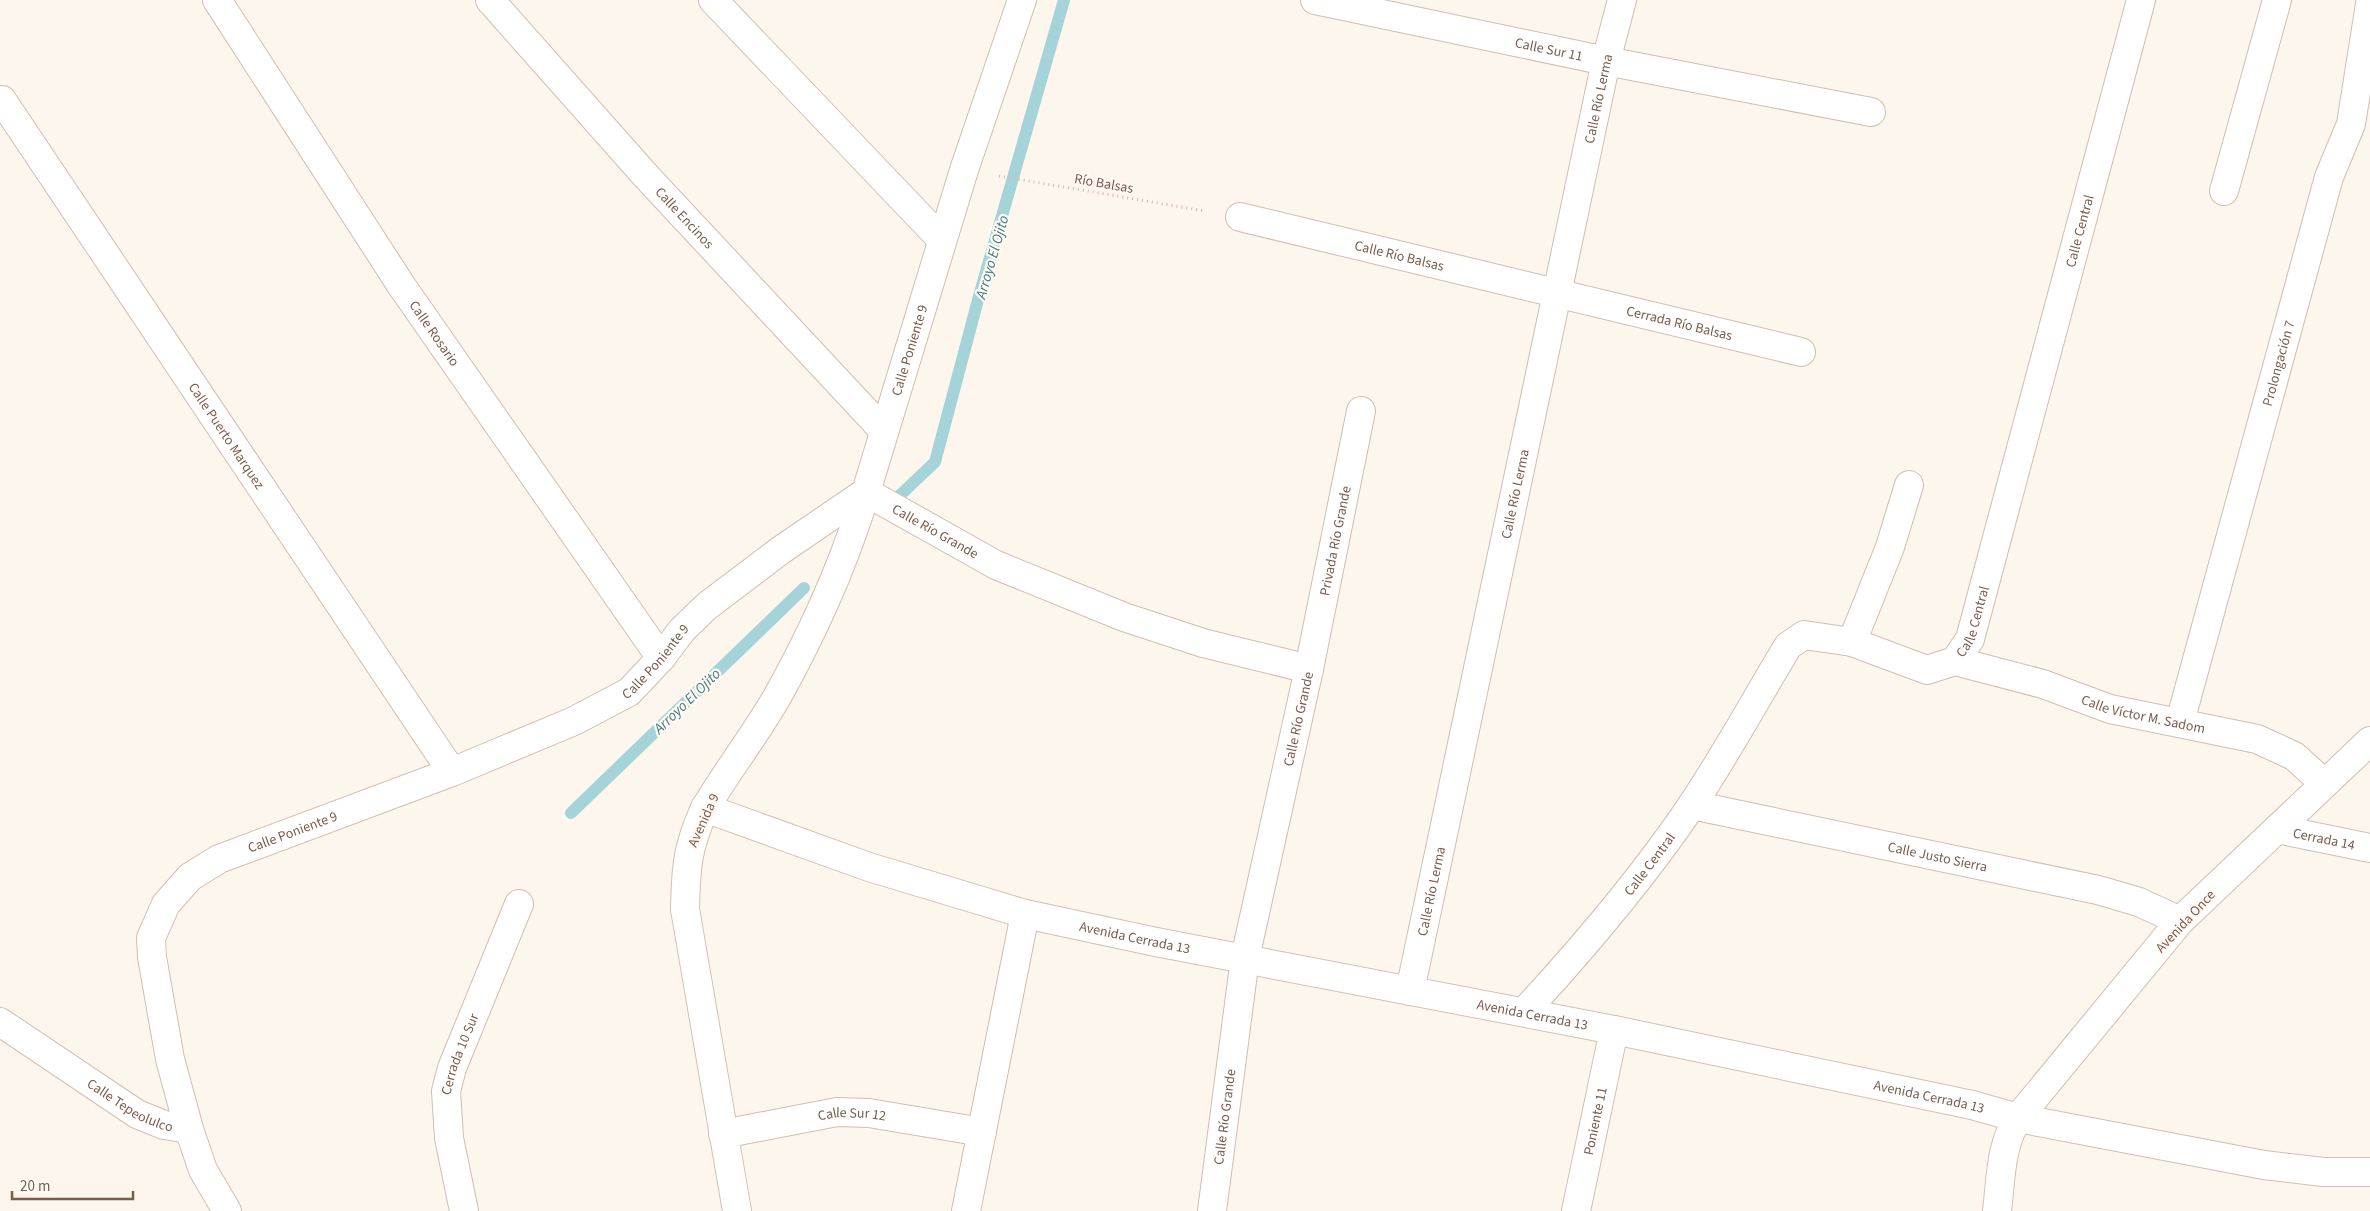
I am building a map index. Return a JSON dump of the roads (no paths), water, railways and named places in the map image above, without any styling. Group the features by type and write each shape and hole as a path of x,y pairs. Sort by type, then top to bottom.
{"street":[{"name":"Calle Rosario","path":"217,0 401,285 661,658"},
{"name":"Calle Encinos","path":"490,0 640,168 884,431"},
{"path":"712,0 942,240"},
{"name":"Calle Poniente 9","path":"189,1129 170,1059 152,958 151,938 166,904 190,877 219,859 452,772 574,721 629,692 661,658 682,630 707,606 781,550 866,492 964,170 1022,0"},
{"name":"Calle Sur 11","path":"1315,0 1606,61 1872,112"},
{"name":"Calle Río Lerma","path":"1410,991 1606,61 1622,0"},
{"name":"Calle Central","path":"1524,1012 1575,957 1628,893 1692,805 1788,646 1804,635 1852,642 1927,670 1954,661 1970,639 2141,0"},
{"path":"2224,191 2277,0"},
{"name":"Prolongación 7","path":"2180,722 2329,177 2351,124 2370,4"},
{"name":"Calle Puerto Marquez","path":"2,100 452,772"},
{"name":"Calle Río Balsas","path":"1240,218 1558,295"},
{"name":"Cerrada Río Balsas","path":"1558,295 1801,352"},
{"name":"Privada Río Grande","path":"1308,669 1361,411"},
{"path":"1852,642 1890,547 1909,485"},
{"name":"Calle Río Grande","path":"866,492 996,565 1124,617 1203,643 1308,669 1245,958 1212,1211"},
{"name":"Avenida 9","path":"738,1211 685,909 686,863 692,837 705,808 777,697 826,603 850,542 866,492"},
{"name":"Calle Víctor M. Sadom","path":"1954,661 2042,684 2110,710 2180,722 2257,739 2294,756 2324,783"},
{"name":"Avenida Once","path":"1997,1211 2004,1146 2018,1118 2180,921 2370,741"},
{"name":"Calle Justo Sierra","path":"1692,805 2098,890 2139,902 2180,921"},
{"name":"Avenida Cerrada 13","path":"705,808 869,867 1025,914 1156,942 1614,1030 1972,1105 2018,1118 2264,1165 2322,1172 2370,1172"},
{"name":"Cerrada 14","path":"2277,829 2370,848"},
{"name":"Cerrada 10 Sur","path":"464,1211 449,1138 446,1091 452,1068 520,904"},
{"path":"966,1211 1025,914"},
{"name":"Calle Tepeolulco","path":"0,1022 137,1114 164,1125 189,1129 203,1170 227,1211"},
{"name":"Poniente 11","path":"1576,1211 1614,1030"},
{"name":"Calle Sur 12","path":"724,1134 837,1112 869,1112 982,1132"}],"waterway":[{"name":"Arroyo El Ojito","path":"896,499 935,462 979,296 1064,0"},
{"name":"Arroyo El Ojito","path":"571,813 804,588"}]}
